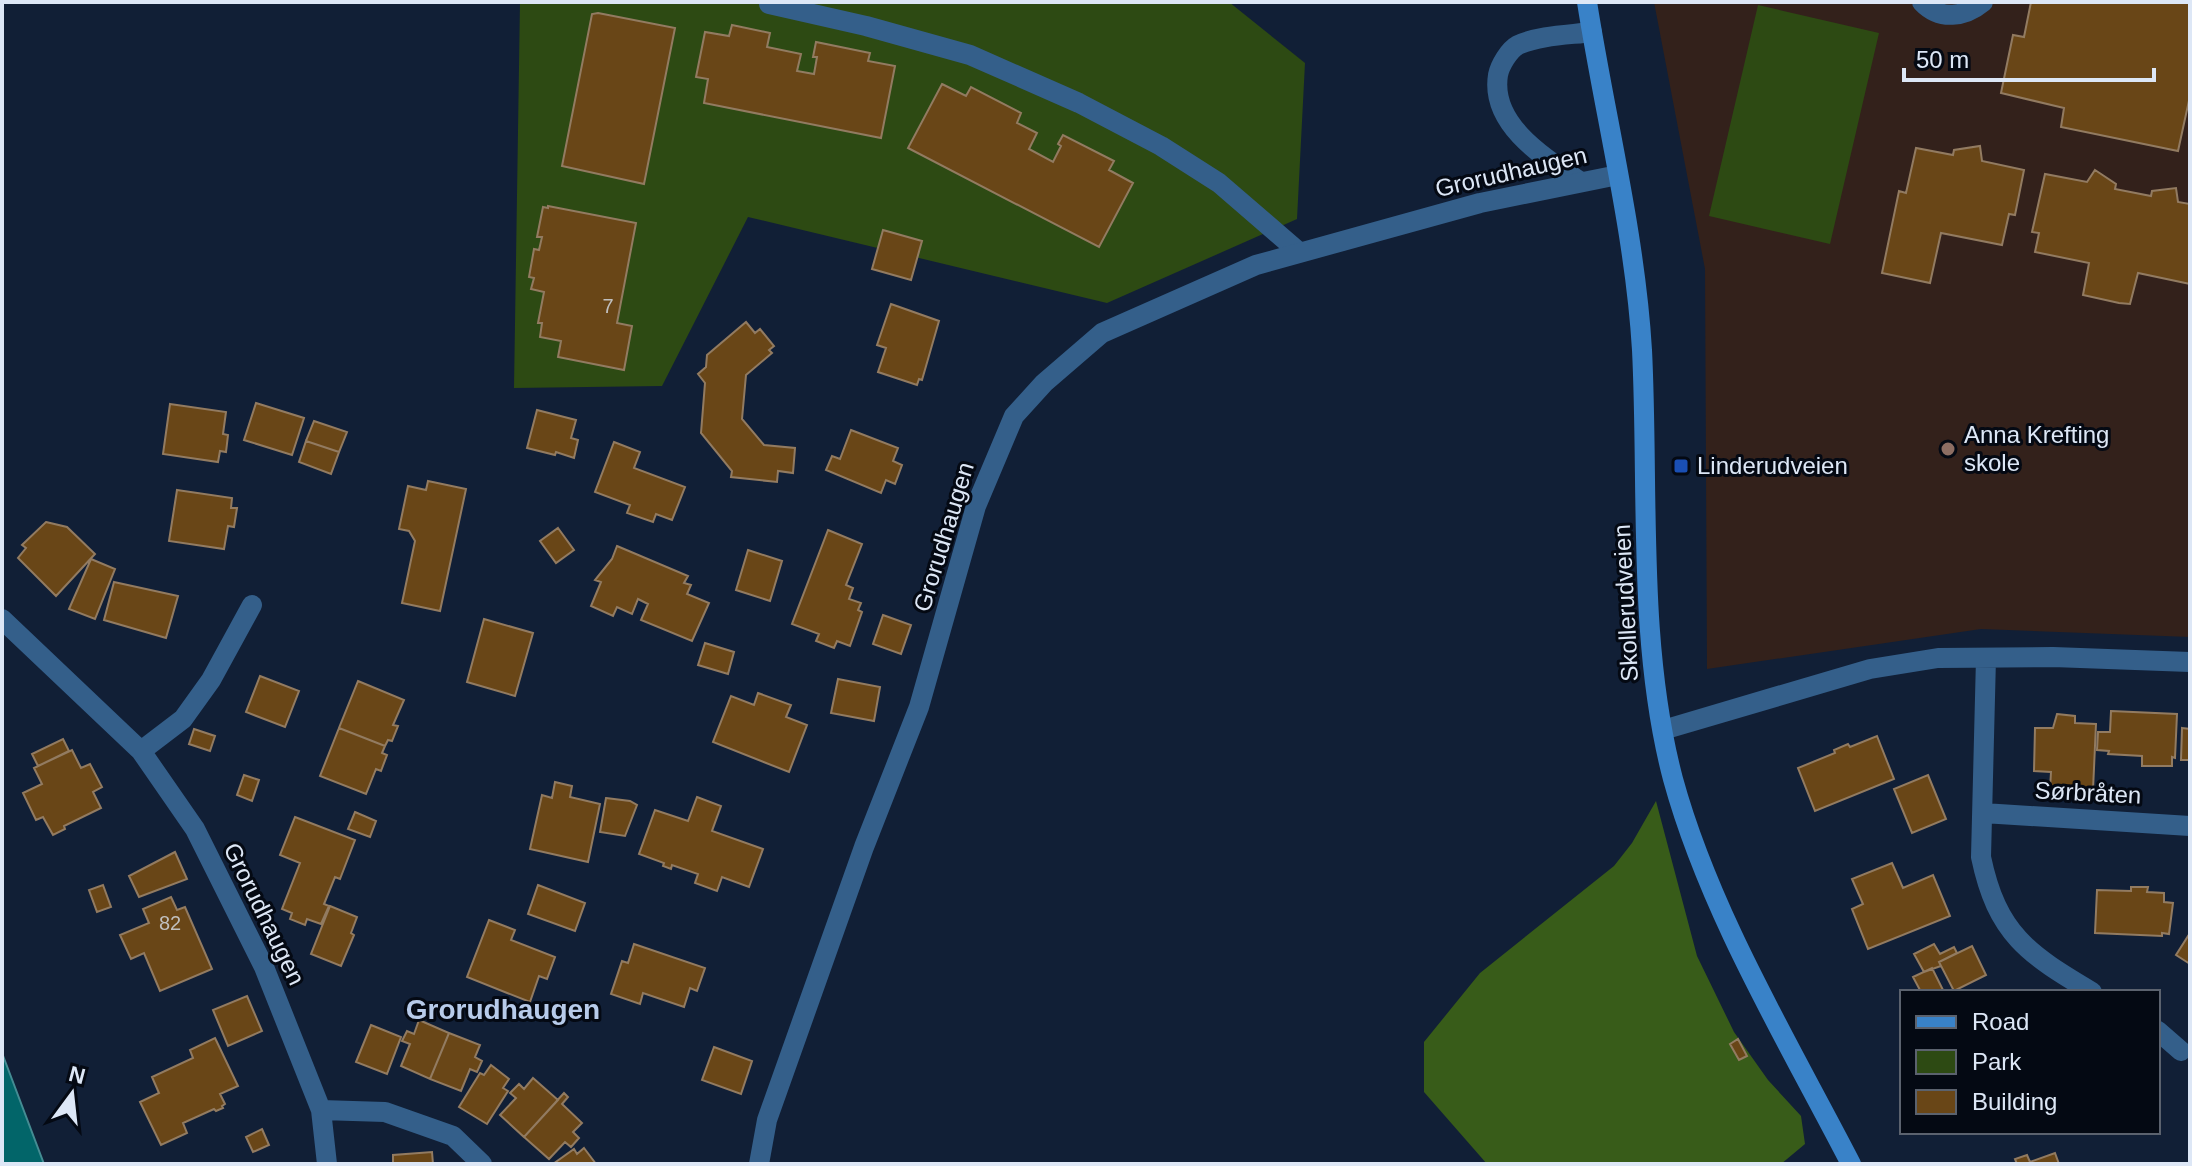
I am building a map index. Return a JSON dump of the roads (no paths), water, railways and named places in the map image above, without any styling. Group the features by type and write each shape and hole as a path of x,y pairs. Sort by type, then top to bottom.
{"street":[{"name":"Skollerudveien","path":"1587,2 1634,275 1642,347 1653,672 1673,779 1696,846 1733,935 1851,1164"},
{"path":"1922,2 1941,14 1959,15 1983,2"},
{"path":"769,4 866,26 970,55 1079,103 1161,146 1219,183 1299,252"},
{"path":"1581,182 1547,159 1515,130 1496,88 1499,67 1516,46 1592,32"},
{"name":"Grorudhaugen","path":"759,1164 767,1120 864,847 919,707 976,506 1014,416 1044,383 1102,333 1256,265 1480,203 1618,175"},
{"path":"141,751 183,719 211,680 252,605"},
{"name":"Grorudhaugen","path":"2,619 141,751 195,829 264,967 321,1110 327,1164"},
{"path":"1663,730 1870,669 1938,658 2053,657 2190,662"},
{"path":"1986,658 1981,857 1986,879 1996,907 2013,936 2044,964 2089,990"},
{"name":"Sørbråten","path":"1983,813 2190,826"},
{"path":"2160,1033 2181,1051"},
{"path":"321,1110 385,1112 453,1136 482,1164"}],"place":[{"name":"Anna Krefting skole","path":"1948,449"},
{"name":"Linderudveien","path":"1681,466"}],"district":[{"name":"Grorudhaugen","path":"503,1009"}]}
